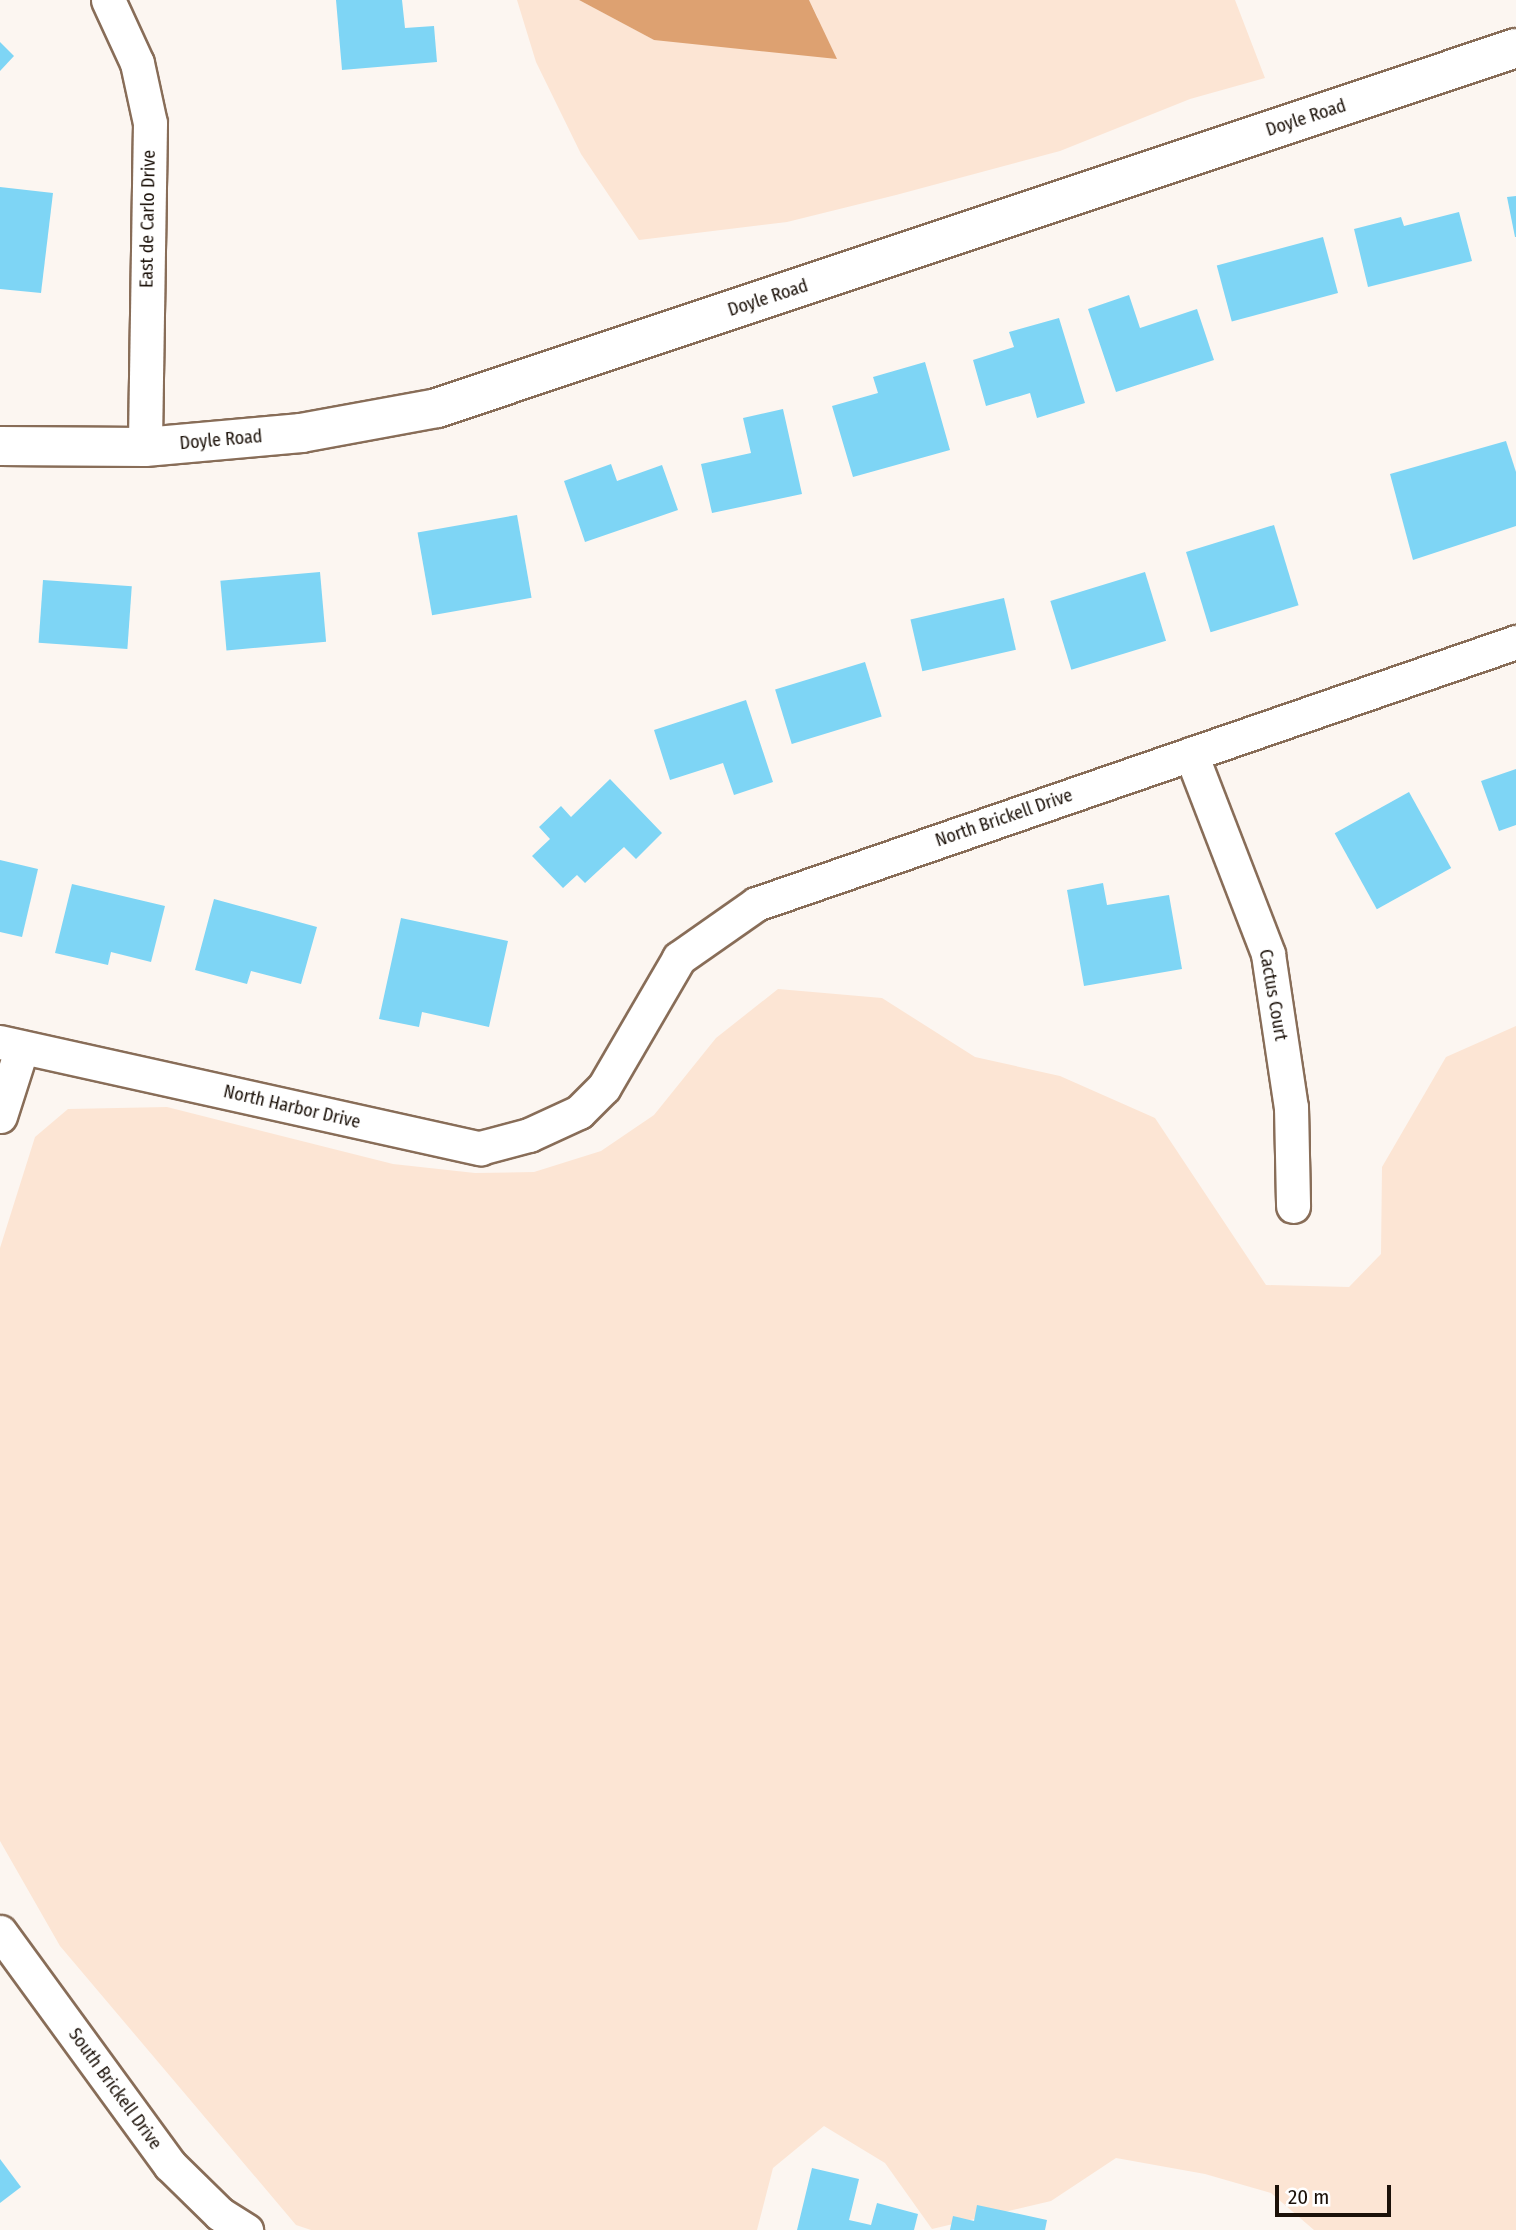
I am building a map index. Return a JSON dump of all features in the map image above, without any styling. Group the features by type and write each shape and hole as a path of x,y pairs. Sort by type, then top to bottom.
{"main road":[{"name":"Doyle Road","path":"0,446 145,447 301,433 437,408 1516,48"}],"street":[{"name":"East de Carlo Drive","path":"108,0 137,63 150,123 145,447"},
{"name":"North Brickell Drive","path":"579,1112 604,1087 679,958 756,904 1516,642"},
{"name":"Cactus Court","path":"1191,754 1268,954 1291,1107 1293,1206"},
{"name":"North Harbor Drive","path":"11,1045 480,1147 529,1135 579,1112"},
{"path":"0,1116 11,1045"},
{"name":"South Brickell Drive","path":"0,1932 170,2165 220,2214 246,2230"}],"shaded area":[{"path":"517,0 579,0 654,40 818,18 809,0 1235,0 1265,78 1190,99 1060,151 896,195 787,222 639,240 581,154 536,62"},
{"path":"579,0 809,0 837,59 654,40"},
{"path":"778,989 882,998 975,1057 1060,1076 1155,1118 1266,1285 1349,1287 1381,1254 1382,1167 1446,1057 1516,1026 1516,2230 1314,2230 1271,2193 1205,2174 1116,2158 1051,2201 932,2229 885,2163 824,2126 773,2168 757,2230 311,2230 296,2225 60,1946 0,1841 0,1248 35,1137 68,1109 167,1107 393,1164 475,1173 534,1172 601,1151 654,1115 716,1038"}],"building":[{"path":"336,0 402,0 405,28 434,26 437,62 342,70"},
{"path":"0,42 14,56 0,71"},
{"path":"0,187 53,193 41,293 0,289"},
{"path":"1516,196 1516,237 1515,237 1507,197"},
{"path":"1459,212 1472,261 1368,287 1354,229 1401,217 1404,226"},
{"path":"1323,237 1338,293 1232,321 1217,265"},
{"path":"1129,295 1140,328 1197,309 1214,360 1116,392 1088,309"},
{"path":"1059,318 1085,403 1037,418 1030,393 986,406 973,360 1014,347 1009,332"},
{"path":"925,362 950,450 853,477 832,406 878,393 873,377"},
{"path":"783,409 802,494 712,513 701,464 751,453 743,418"},
{"path":"1506,441 1516,472 1516,526 1413,560 1390,474"},
{"path":"611,464 617,481 662,465 678,510 585,542 564,481"},
{"path":"517,515 532,598 432,615 418,533"},
{"path":"1274,525 1299,605 1211,632 1186,552"},
{"path":"320,572 326,642 226,650 220,581"},
{"path":"1145,572 1166,641 1071,670 1050,601"},
{"path":"43,580 132,586 127,649 39,643"},
{"path":"1004,598 1016,650 922,671 910,620"},
{"path":"865,662 882,717 792,744 775,689"},
{"path":"746,700 773,782 734,795 723,763 670,780 654,730"},
{"path":"1516,769 1516,825 1499,831 1481,781"},
{"path":"610,779 662,833 636,859 624,847 585,883 577,875 563,888 532,856 550,839 539,827 561,806 571,817"},
{"path":"1409,792 1451,868 1377,909 1335,833"},
{"path":"0,860 38,869 22,937 0,932"},
{"path":"1103,883 1107,905 1169,895 1182,969 1084,986 1067,890"},
{"path":"72,884 165,906 151,962 111,952 108,965 55,953"},
{"path":"214,899 317,927 301,984 251,971 247,984 195,970"},
{"path":"401,918 508,941 489,1027 422,1012 419,1027 379,1019"},
{"path":"0,2159 21,2187 0,2203"},
{"path":"812,2168 859,2179 849,2220 871,2225 877,2203 918,2214 914,2230 797,2230"},
{"path":"977,2205 1047,2220 1045,2230 950,2230 953,2216 974,2221"}]}
